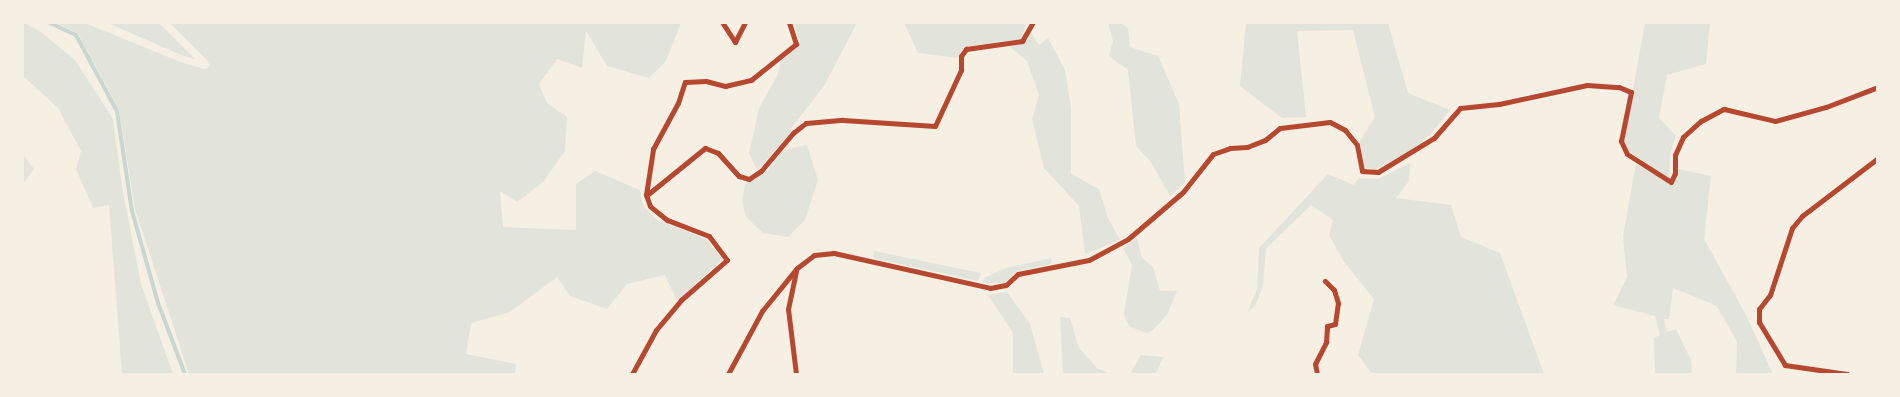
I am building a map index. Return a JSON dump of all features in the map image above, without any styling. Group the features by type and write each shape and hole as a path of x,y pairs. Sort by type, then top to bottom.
{"street":[{"path":"722,22 736,42 745,22"},
{"path":"632,374 656,330 681,300 727,260 709,236 667,220 650,206 646,195 653,148 678,103 685,82 706,81 726,86 751,80 796,44 789,22"},
{"path":"646,195 705,148 718,153 739,176 749,179 761,171 793,133 806,122 843,120 935,126 961,70 961,56 966,49 1022,41 1033,22"},
{"path":"728,374 762,311 797,268 814,254 834,253 990,288 1006,285 1018,274 1089,260 1128,239 1184,192 1213,154 1230,148 1247,147 1280,128 1330,122 1345,130 1356,145 1362,171 1378,172 1434,138 1460,108 1499,104 1586,86 1619,87 1631,92 1621,141 1627,154 1671,182 1675,172 1675,155 1683,137 1701,121 1724,109 1775,121 1826,107 1878,87"},
{"path":"1847,374 1784,365 1759,322 1758,309 1770,294 1792,228 1802,216 1878,158"},
{"path":"796,374 788,309 797,268"},
{"path":"1317,374 1314,364 1326,342 1327,326 1335,324 1338,303 1334,290 1325,281"}],"shaded area":[{"path":"23,22 42,33 75,60 113,119 122,187 141,284 173,374 122,374 109,205 93,208 76,169 81,151 58,108 23,76"},
{"path":"56,23 85,23 183,63 205,69 210,66 207,60 170,23 681,23 666,61 649,78 607,66 586,31 582,68 557,59 539,84 547,103 567,117 565,151 543,182 517,202 500,191 503,227 576,230 576,184 595,171 640,190 643,206 657,220 706,239 722,259 677,301 665,275 627,284 607,309 570,296 557,277 510,312 471,323 466,354 516,364 515,374 189,374 135,209 119,110 78,33"},
{"path":"108,23 159,23 195,59 181,55"},
{"path":"794,23 857,23 824,86 792,127 789,136 757,170 749,153 759,108 777,76 781,61 800,44"},
{"path":"904,23 1027,23 1020,41 965,46 957,58 918,53"},
{"path":"1108,23 1121,23 1128,28 1130,47 1158,56 1179,104 1185,183 1170,196 1151,162 1136,146 1128,70 1109,56 1113,41"},
{"path":"1246,23 1388,23 1408,93 1450,110 1430,135 1410,151 1376,169 1365,168 1360,141 1375,117 1353,30 1297,31 1306,117 1282,118 1240,86"},
{"path":"1645,23 1710,23 1706,64 1667,75 1659,118 1676,136 1670,154 1669,179 1629,151 1624,139"},
{"path":"1029,30 1039,45 1048,38 1065,70 1071,108 1071,174 1099,189 1108,218 1120,240 1085,254 1079,206 1044,168 1032,119 1039,95 1027,61 1010,47 1025,43"},
{"path":"807,145 818,180 805,220 788,237 763,233 746,217 742,200 746,182 768,171 783,150"},
{"path":"22,153 34,169 23,184 22,184"},
{"path":"1410,163 1409,181 1396,198 1451,205 1461,237 1500,253 1544,374 1372,374 1358,355 1374,299 1344,262 1329,235 1333,220 1311,205 1266,249 1263,286 1255,306 1248,311 1257,289 1259,248 1328,174 1354,185 1359,178 1378,179"},
{"path":"1636,164 1673,185 1679,169 1711,176 1704,239 1745,313 1773,374 1736,374 1737,342 1717,306 1673,288 1669,319 1664,319 1667,332 1676,329 1691,360 1692,374 1655,374 1654,338 1660,335 1655,316 1613,305 1627,277 1623,236"},
{"path":"1137,238 1142,258 1153,267 1160,291 1177,291 1167,315 1152,331 1146,333 1129,326 1124,314 1132,265 1123,248"},
{"path":"874,251 981,273 978,281 873,258"},
{"path":"1052,258 1051,264 1017,271 1004,283 982,283 984,278 1006,268"},
{"path":"1007,292 1030,324 1044,374 1013,374 1013,333 988,295"},
{"path":"1060,317 1070,318 1079,348 1097,368 1111,374 1063,374"},
{"path":"1141,355 1163,357 1156,374 1130,374"}],"waterway":[{"path":"48,22 76,35 117,111 132,211 158,303 185,374"}]}
